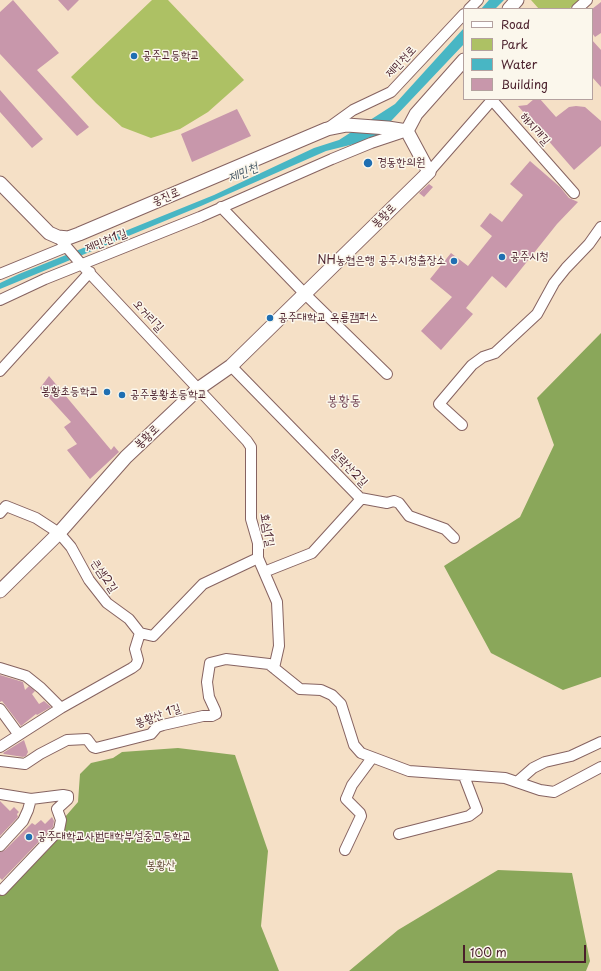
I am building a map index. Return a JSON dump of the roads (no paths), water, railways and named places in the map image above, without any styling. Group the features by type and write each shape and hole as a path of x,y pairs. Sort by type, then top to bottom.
{"main road":[{"path":"510,8 517,0"},
{"path":"429,172 407,131 416,114 463,61"},
{"name":"웅진로","path":"62,242 68,238 327,129 347,125 407,131"},
{"name":"봉황로","path":"0,591 59,533 126,457 198,389 231,366 429,172"},
{"path":"0,183 49,233 62,242"}],"street":[{"path":"470,8 478,0"},
{"path":"578,8 587,0"},
{"name":"제민천로","path":"327,129 353,110 391,92 463,15"},
{"name":"해지개길","path":"429,172 492,100 574,193"},
{"name":"제민천1길","path":"0,300 80,263 221,208 364,146 407,131"},
{"path":"221,208 305,294 387,374"},
{"path":"462,425 439,404 472,365 483,356 495,353 537,314 554,283 589,244 601,227"},
{"path":"0,274 62,242"},
{"name":"오거리길","path":"62,242 198,389"},
{"path":"0,371 90,272"},
{"name":"일락산2길","path":"231,366 361,499 356,507 312,553 264,572"},
{"name":"효심1길","path":"198,389 247,441 250,447 250,512 258,543 258,558 277,602 279,646 274,668"},
{"path":"360,498 387,503 399,503 409,516 445,529 454,538"},
{"name":"큰샘2길","path":"3,509 36,518 59,533 71,547 89,580 107,603 129,619 140,633"},
{"path":"0,747 61,708 132,668 136,665 138,660 135,649 140,633 153,636 203,584 258,558"},
{"name":"봉황산 1길","path":"0,761 25,764 67,740 87,739 93,747 96,748 151,734 157,727 163,725 203,716 212,716 216,714 209,697 207,682 210,663 212,661 242,659 269,664 274,668"},
{"path":"0,668 26,676 41,688 61,708"},
{"path":"274,668 300,689 321,690 332,694 341,704 354,745 361,753 409,771 505,778 540,790 554,792 601,767"},
{"path":"0,709 18,735"},
{"path":"517,782 533,768 545,762 571,756 601,742"},
{"path":"345,850 361,816 360,813 346,799 352,785 372,758"},
{"path":"399,834 469,816 477,810 464,776"},
{"path":"0,794 30,799 63,795 68,796 68,799 57,809 61,820 59,830 2,890"},
{"path":"0,846 23,821 28,810 30,799"}],"water":[{"path":"489,0 504,0 496,8 482,8"},
{"name":"제민천","path":"463,29 463,45 374,139 326,151 201,206 0,289 0,283 19,274 214,195 314,148 339,140 395,104"}],"place":[{"name":"공주고등학교","path":"134,56"},
{"name":"경동한의원","path":"368,163"},
{"name":"공주시청","path":"502,257"},
{"name":"NH농협은행 공주시청출장소","path":"454,261"},
{"name":"공주대학교 옥룡캠퍼스","path":"270,318"},
{"name":"봉황초등학교","path":"107,392"},
{"name":"공주봉황초등학교","path":"122,395"},
{"name":"공주대학교사범대학부설중고등학교","path":"29,837"}],"district":[{"name":"봉황동","path":"344,401"}],"park label":[{"name":"봉황산","path":"161,866"}]}
